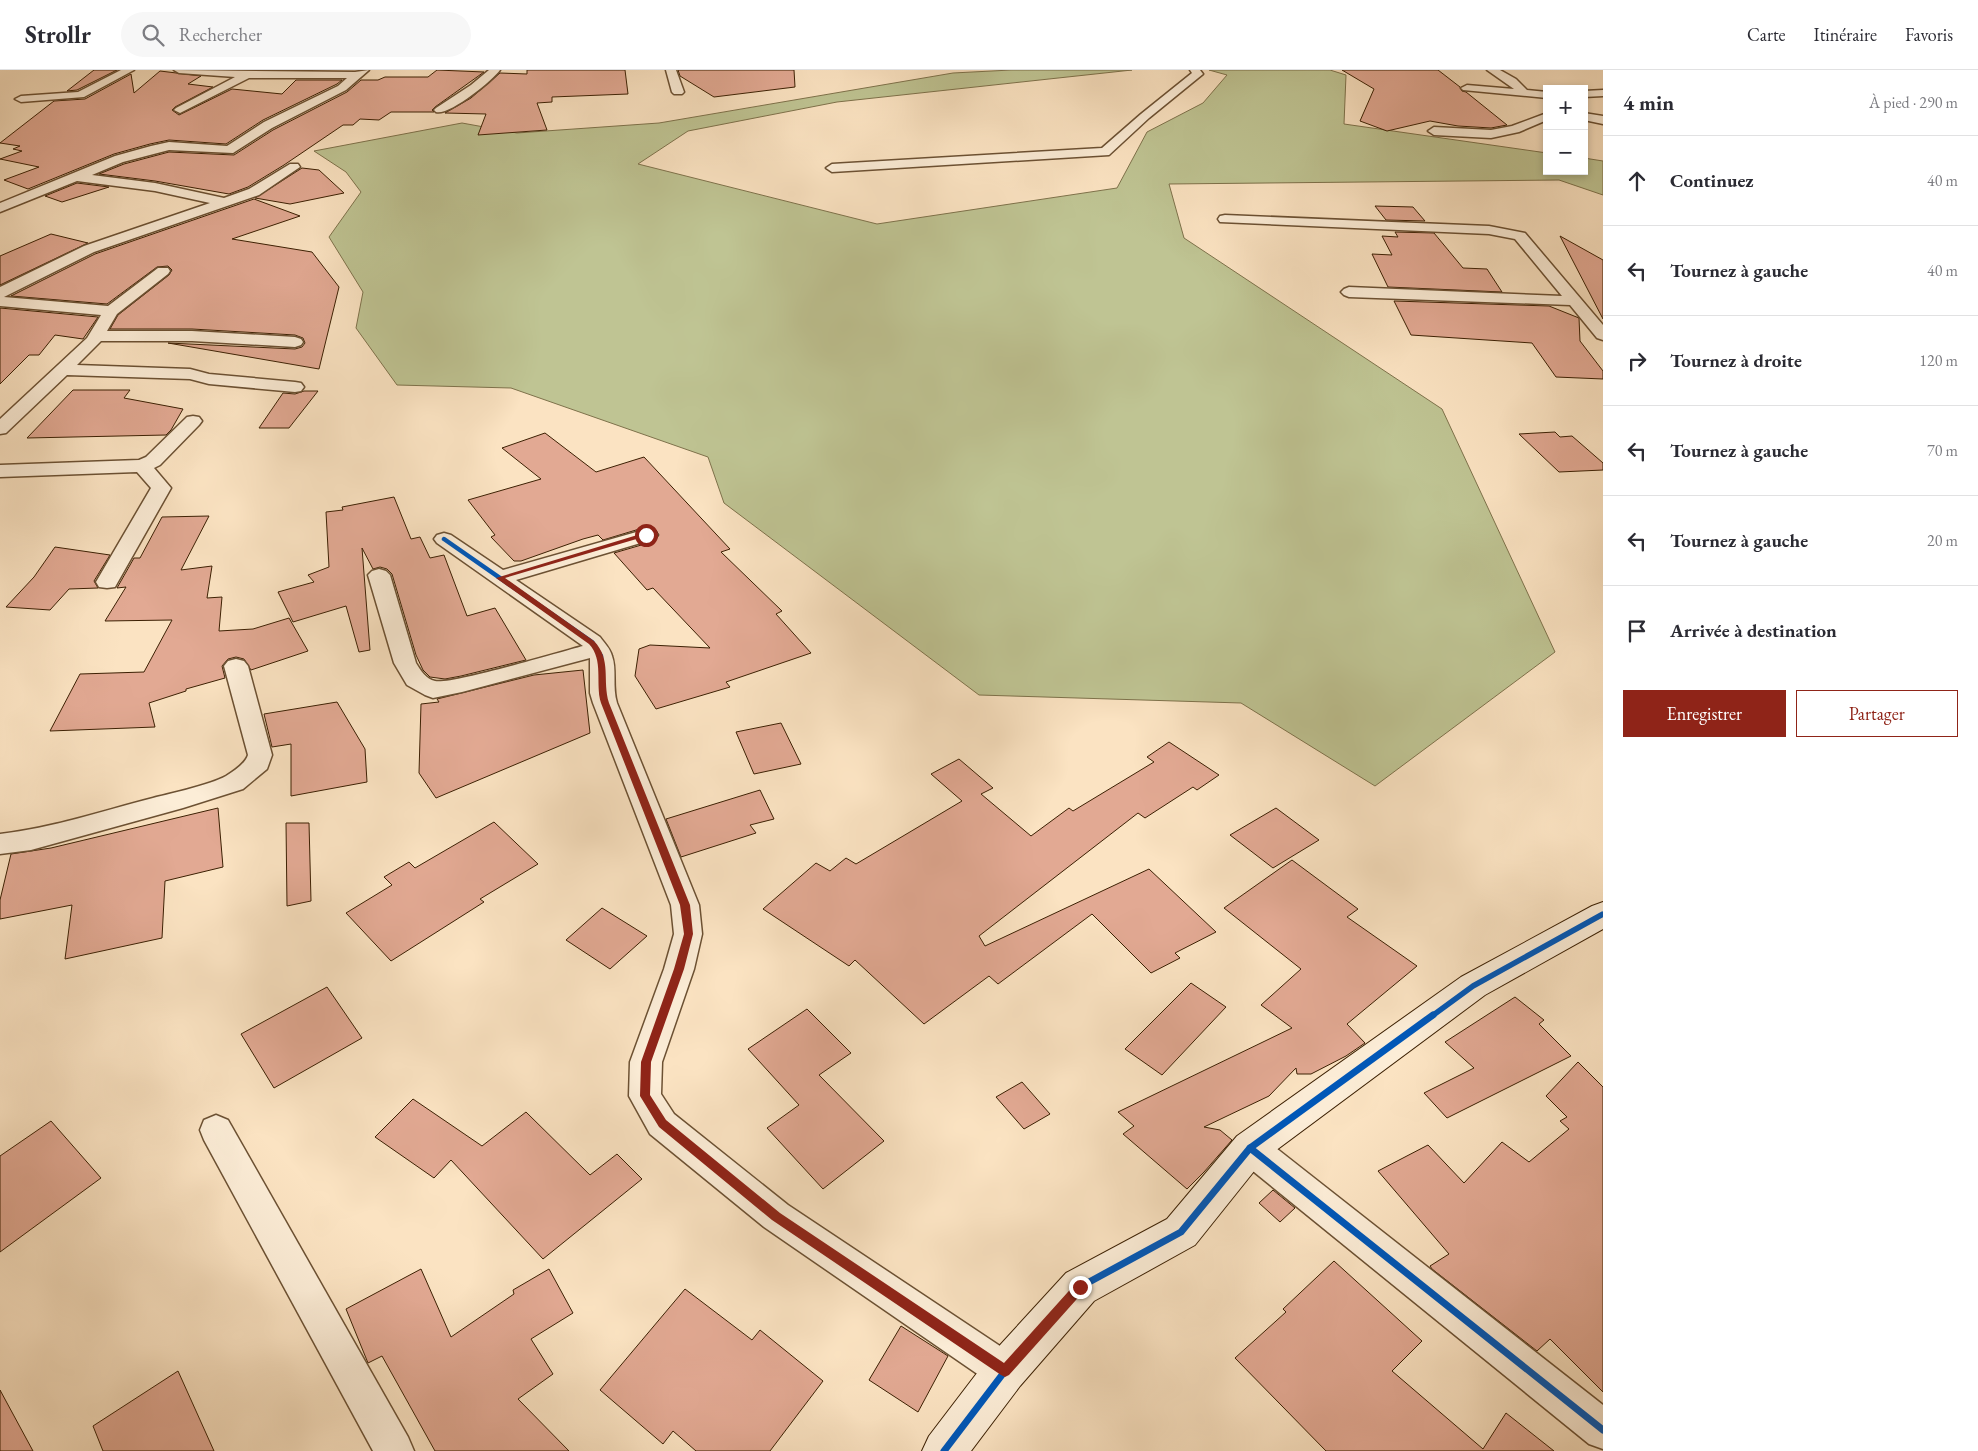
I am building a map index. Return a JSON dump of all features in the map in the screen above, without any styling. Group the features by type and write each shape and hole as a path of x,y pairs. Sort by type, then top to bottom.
{"street":[{"path":"21,99 80,95 129,70"},
{"path":"179,70 246,75 361,73"},
{"path":"440,110 495,70"},
{"path":"671,70 678,92"},
{"path":"832,168 1105,152 1145,116 1198,74 1195,70"},
{"path":"1492,70 1512,82 1525,94"},
{"path":"0,208 119,160 169,146 229,150 268,125 342,88 361,73"},
{"path":"180,110 246,75"},
{"path":"1467,88 1543,95"},
{"path":"1503,92 1543,106"},
{"path":"1588,94 1603,93"},
{"path":"1588,117 1603,120"},
{"path":"1434,130 1491,134 1515,129 1543,118"},
{"path":"0,293 89,249 254,192 294,167"},
{"path":"75,177 155,187 228,202"},
{"path":"1225,219 1489,230 1514,234 1520,236 1603,335"},
{"path":"0,428 96,336 111,311 163,271"},
{"path":"1348,292 1574,301"},
{"path":"0,301 111,311"},
{"path":"96,336 192,336 295,342"},
{"path":"62,370 190,374 209,379 295,387"},
{"path":"0,471 142,466 153,461 193,421"},
{"path":"107,582 161,488 142,466"},
{"path":"499,578 646,535"},
{"path":"444,539 592,642 602,656 602,694 685,905 688,934 679,969 646,1062 645,1096 662,1124 776,1216 1005,1370"},
{"path":"379,576 405,663 415,680 433,690 462,685 598,649"},
{"path":"0,844 31,840 184,799 234,783 248,773 258,762 260,755 236,666"},
{"path":"944,1451 1005,1370 1080,1287 1181,1232 1250,1148 1473,986 1603,914"},
{"path":"216,1130 394,1451"},
{"path":"1250,1148 1603,1430"}],"green space":[{"path":"1011,70 1132,70 837,102 688,131 638,164 877,224 1117,188 1147,132 1203,103 1227,75 1209,70 1330,70 1346,75 1344,124 1543,152 1543,175 1588,175 1588,159 1603,161 1603,195 1559,180 1169,184 1184,238 1442,409 1555,652 1375,786 1241,703 979,695 724,503 708,457 511,388 397,385 356,328 363,292 329,237 361,192 346,172 314,151 462,123 517,133 659,123 953,73"}],"building":[{"path":"94,70 117,70 77,90 67,91"},
{"path":"437,70 484,72 435,107 432,110 434,112 391,112 379,120 360,119 353,125 343,125 248,187 229,194 155,181 99,174 124,164 169,152 234,155 273,130 347,92 361,80 378,80 385,77 428,77"},
{"path":"527,70 625,70 628,94 552,97 552,102 537,103 547,130 478,135 486,114 445,113 471,98 500,73 527,74"},
{"path":"678,70 794,70 795,87 714,97 680,76"},
{"path":"1342,70 1438,70 1507,125 1491,128 1458,126 1430,121 1387,131 1360,121 1374,89"},
{"path":"160,71 201,76 188,84 213,87 175,107 172,110 179,115 232,89 282,94 296,80 342,80 263,120 226,144 169,140 114,154 28,189 4,180 39,167 0,159 22,151 13,149 20,146 0,143 54,101 85,99 131,74 134,93"},
{"path":"302,168 319,170 344,193 290,204 255,198"},
{"path":"77,183 109,187 62,202 45,196"},
{"path":"254,199 300,216 232,239 312,252 339,287 319,369 168,343 295,349 302,347 305,343 303,338 295,335 192,329 110,329 118,315 169,275 172,270 168,266 157,267 107,304 11,296 95,254"},
{"path":"1375,206 1413,207 1425,221 1386,220"},
{"path":"1395,232 1434,233 1463,268 1487,269 1502,292 1388,287 1372,254 1392,255 1382,236 1398,237"},
{"path":"51,234 88,243 0,285 0,256"},
{"path":"1560,236 1603,260 1603,319"},
{"path":"1394,301 1549,306 1579,318 1580,341 1603,371 1603,379 1556,377 1532,343 1411,335"},
{"path":"0,308 98,317 83,339 55,335 39,355 29,355 0,384"},
{"path":"73,390 130,390 124,398 183,409 166,435 27,438"},
{"path":"304,391 318,391 289,428 259,428 283,393 295,394"},
{"path":"1555,432 1560,437 1572,436 1603,463 1603,470 1559,472 1519,434"},
{"path":"545,433 596,472 644,457 730,549 721,552 782,611 776,614 811,653 726,682 730,687 656,709 635,676 639,649 650,645 710,648 653,588 647,590 614,553 655,541 659,535 656,530 646,527 603,540 598,535 521,561 514,561 491,537 495,535 468,500 541,479 502,448"},
{"path":"394,497 411,539 420,537 430,558 444,555 467,616 495,608 526,660 445,679 430,677 423,670 416,655 392,574 387,569 380,567 373,569 362,548 370,650 359,652 346,606 293,622 278,592 314,582 308,575 329,567 326,512 343,510 342,507"},
{"path":"209,516 181,570 212,566 207,598 222,597 219,631 253,629 289,618 308,651 251,670 244,659 236,657 228,659 222,666 225,678 186,689 186,691 149,703 155,727 50,731 80,674 144,672 172,620 105,621 126,587 117,588 134,558 140,558 162,517"},
{"path":"55,547 110,555 94,581 98,588 69,589 50,610 6,607 34,577"},
{"path":"583,670 590,733 436,798 419,773 421,704 439,702 437,699 534,675"},
{"path":"337,702 365,749 367,782 291,796 291,744 272,747 264,714"},
{"path":"781,723 801,764 754,774 736,732"},
{"path":"1169,742 1219,775 1197,790 1193,787 1145,818 1138,813 979,936 985,946 1149,869 1216,932 1175,953 1180,958 1151,973 1092,914 998,984 989,976 924,1024 855,960 849,966 763,909 816,863 830,871 846,858 856,864 962,801 931,774 959,759 993,788 981,794 1031,836 1069,808 1073,811 1154,762 1147,757"},
{"path":"760,790 774,819 750,825 756,833 681,857 666,819"},
{"path":"218,808 223,867 165,881 162,938 65,959 72,905 0,919 0,900 11,854 51,848"},
{"path":"1276,808 1319,840 1273,868 1230,835"},
{"path":"494,822 538,864 480,899 484,902 391,961 346,913 392,885 384,877 409,862 415,868"},
{"path":"286,823 309,823 311,901 287,906"},
{"path":"1292,860 1358,909 1347,917 1417,966 1347,1024 1365,1043 1346,1056 1311,1074 1297,1074 1296,1068 1269,1096 1204,1127 1220,1130 1232,1140 1187,1189 1123,1134 1134,1126 1118,1112 1292,1028 1261,1005 1301,969 1224,908"},
{"path":"602,908 647,936 610,969 566,940"},
{"path":"1191,983 1226,1007 1162,1075 1125,1049"},
{"path":"327,987 362,1038 274,1088 241,1034"},
{"path":"1515,997 1544,1020 1539,1024 1571,1056 1447,1118 1424,1093 1474,1068 1445,1042"},
{"path":"807,1009 851,1053 819,1075 884,1141 823,1189 767,1128 799,1105 748,1049"},
{"path":"1578,1062 1603,1087 1603,1392 1550,1339 1537,1351 1432,1269 1430,1266 1449,1254 1378,1171 1428,1145 1464,1183 1502,1142 1529,1162 1569,1129 1560,1121 1567,1117 1546,1096"},
{"path":"1022,1082 1050,1114 1024,1129 996,1097"},
{"path":"413,1099 482,1146 526,1112 590,1175 617,1154 642,1179 543,1259 451,1160 434,1178 375,1137"},
{"path":"51,1121 101,1178 0,1252 0,1156"},
{"path":"1273,1190 1295,1208 1280,1222 1259,1203"},
{"path":"1334,1261 1422,1341 1392,1371 1483,1449 1506,1413 1554,1451 1326,1451 1235,1358 1286,1312 1283,1309"},
{"path":"421,1269 451,1337 514,1294 513,1290 549,1269 573,1313 531,1339 553,1374 518,1399 569,1451 435,1451 382,1356 368,1363 346,1309"},
{"path":"685,1289 752,1340 760,1330 823,1381 770,1451 696,1451 673,1431 663,1444 600,1390"},
{"path":"901,1326 948,1356 918,1412 869,1380"},
{"path":"178,1371 214,1451 103,1451 93,1426"},
{"path":"0,1390 33,1451 0,1451"}],"cycle path":[{"path":"444,539 592,642 601,656 602,693 605,703 685,905 688,934 679,969 646,1062 645,1096 662,1124 776,1216 1005,1371"},
{"path":"944,1451 1005,1371 1080,1287 1181,1232 1250,1148 1473,986 1603,914"},
{"path":"1250,1148 1603,1430"}],"route":[{"path":"646,535 499,578 592,642 602,656 602,694 685,905 688,934 679,969 646,1062 645,1096 662,1124 776,1216 1005,1370 1080,1287"}]}
